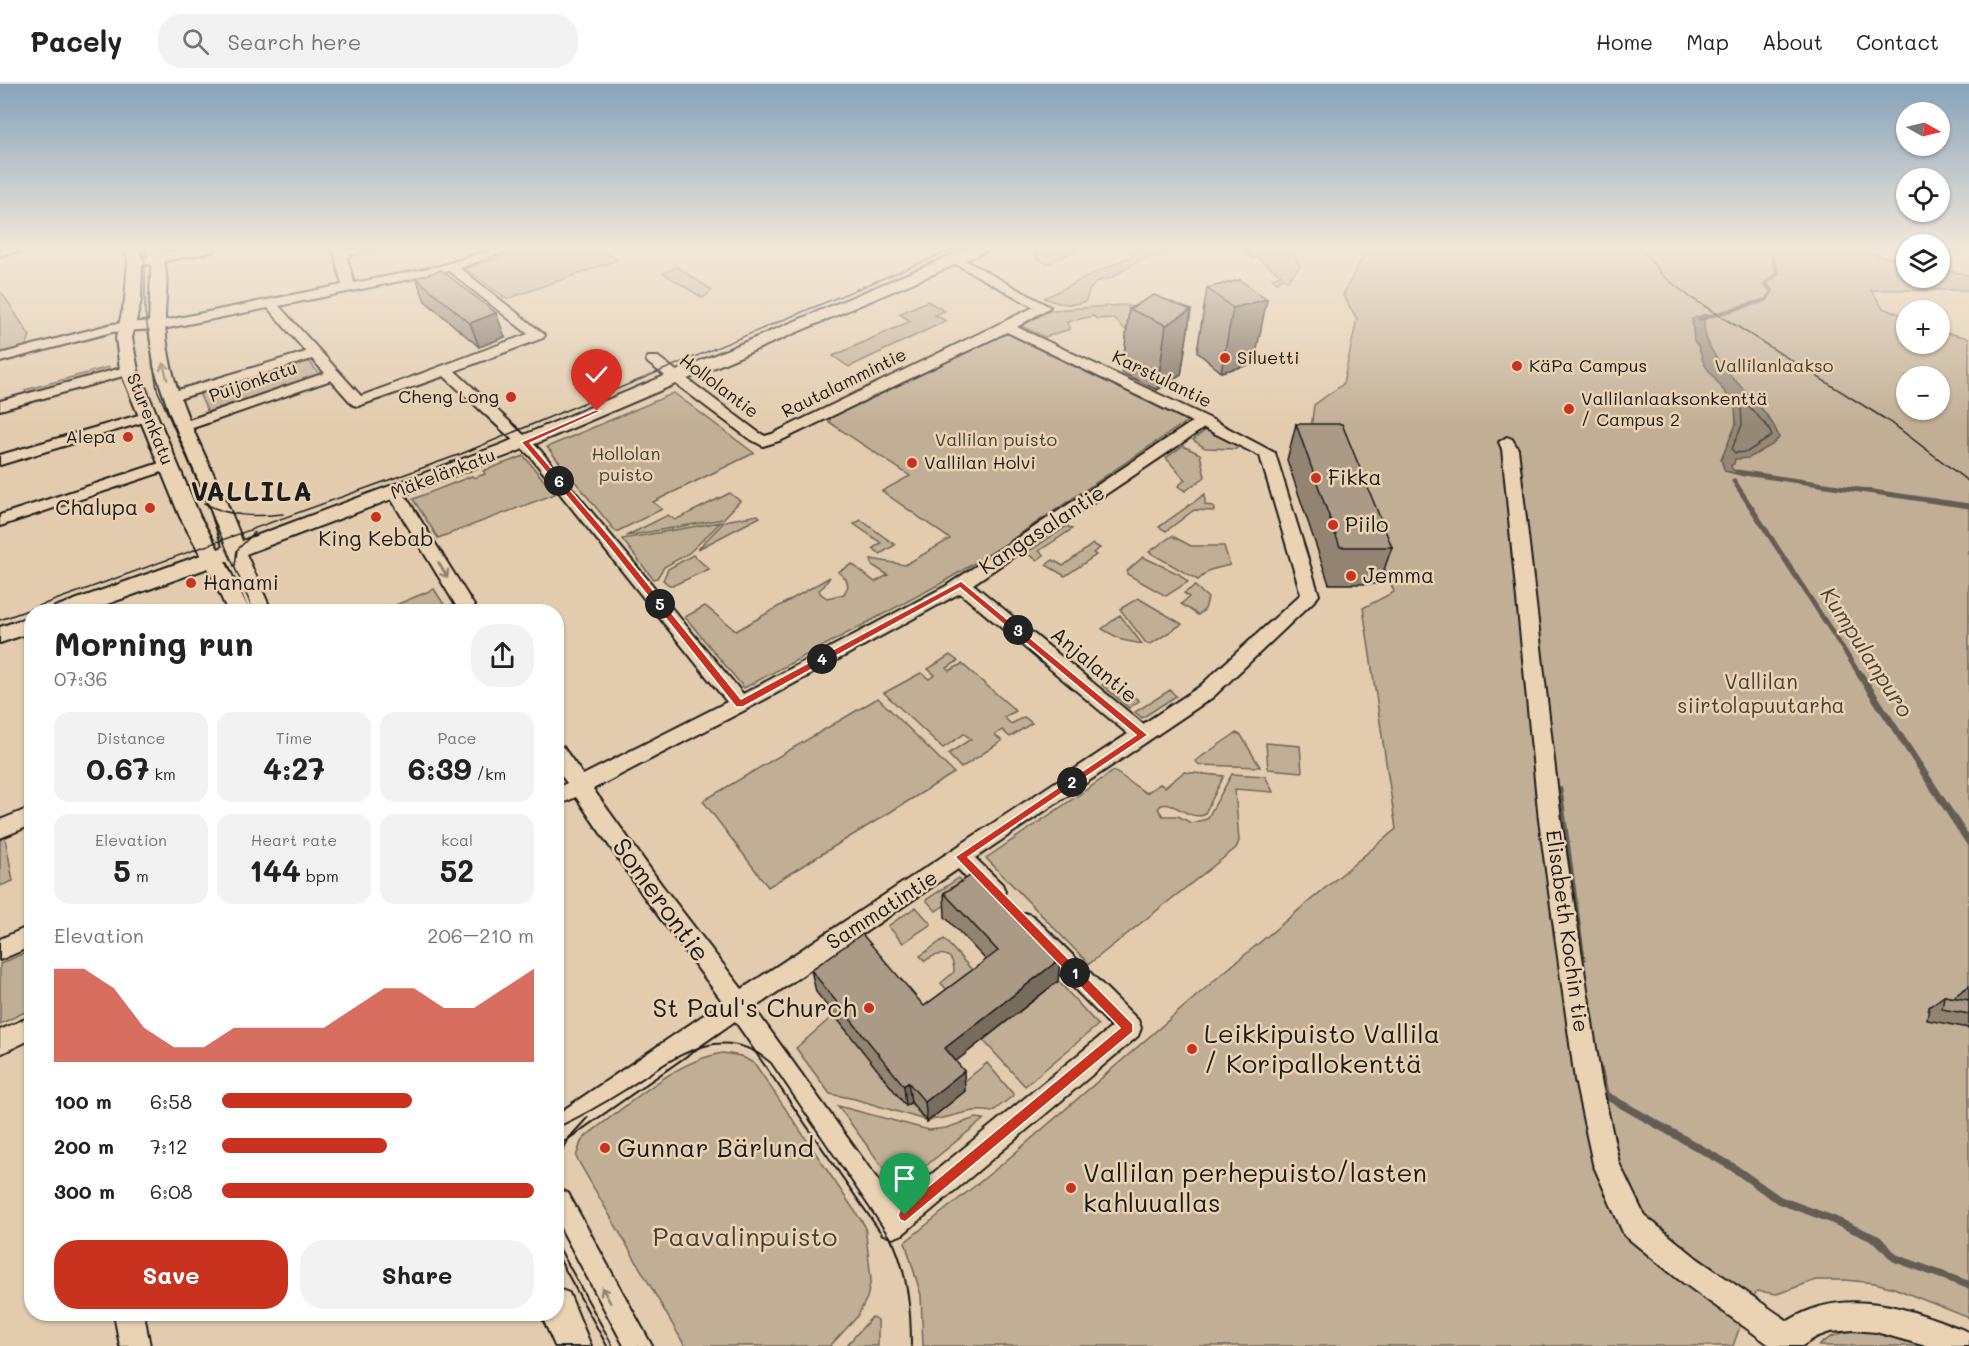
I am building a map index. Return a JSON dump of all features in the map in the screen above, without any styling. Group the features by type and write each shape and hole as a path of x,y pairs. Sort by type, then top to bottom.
{"main road":[{"name":"Sturenkatu","path":"132,307 124,338 129,370 190,517 214,558 235,604"},
{"name":"Sturenkatu","path":"156,307 157,326 164,367 173,396 258,604"},
{"name":"Mäkelänkatu","path":"103,604 214,558 525,442 843,307"},
{"path":"0,635 24,626"},
{"path":"564,1219 634,1346"}],"street":[{"path":"0,358 112,328 157,326 256,307"},
{"path":"273,307 358,402 538,335 502,307"},
{"name":"Rautalammintie","path":"763,441 777,437 1007,327 1043,309 1043,307"},
{"name":"Karstulantie","path":"1007,327 1267,453"},
{"name":"Puijonkatu","path":"173,396 314,354"},
{"name":"Hollolantie","path":"653,360 763,441"},
{"path":"446,369 525,442 609,541 740,704"},
{"path":"0,406 129,370"},
{"name":"Puijonkatu","path":"185,426 333,375"},
{"path":"0,460 149,416"},
{"name":"Kangasalantie","path":"564,794 740,704 961,584 1204,421"},
{"name":"Elisabeth Kochin tie","path":"1506,442 1510,449 1550,820 1588,1080 1606,1164 1634,1225 1688,1269 1787,1342"},
{"name":"Sammatintie","path":"564,1125 738,1005 1206,692 1310,595 1267,453"},
{"path":"0,521 169,465"},
{"path":"395,492 464,604"},
{"name":"Anjalantie","path":"961,584 1143,735"},
{"name":"Somerontie","path":"564,764 893,1224 1129,1028 960,857"},
{"path":"0,829 24,818"},
{"path":"0,950 24,939"},
{"path":"0,1042 24,1031"},
{"path":"1787,1342 1805,1325 1831,1316 1876,1317 1900,1322 1966,1346"},
{"path":"130,1321 135,1346"}],"green space":[{"path":"0,307 11,307 30,336 25,347 0,355"},
{"path":"914,307 938,307 945,311 935,315 946,321 849,367 833,356 911,321 899,314"},
{"path":"1096,307 1136,308 1135,339 1113,318 1097,319 1093,316 1067,322 1070,329 1045,337 1021,326 1051,310"},
{"path":"1350,307 1882,307 1896,313 1896,354 1950,354 1950,333 1969,338 1969,1318 1894,1288 1875,1283 1816,1280 1777,1294 1757,1291 1747,1307 1733,1346 923,1346 921,1295 905,1242 1001,1165 1223,973 1396,829 1363,608 1394,592 1335,443 1309,445 1314,405 1343,384 1357,319"},
{"name":"Vallilan puisto","path":"1006,333 1187,421 999,548 940,584 744,688 685,617 705,606 736,631 830,577 819,590 821,594 827,598 844,594 848,586 846,579 838,572 852,564 875,582 888,575 872,565 871,559 905,565 950,539 882,491 910,476 829,422 831,417"},
{"path":"308,360 320,375 208,413 199,393"},
{"path":"109,367 110,370 27,394 25,390"},
{"name":"Hollolan puisto","path":"674,393 754,453 653,502 662,509 616,532 547,447"},
{"path":"1206,430 1239,446 1236,449 1205,448 1193,440"},
{"path":"1183,446 1200,454 1205,477 1185,491 1178,486 1185,480 1166,458"},
{"path":"524,456 555,494 438,538 413,499 472,476 474,478 485,474 483,471"},
{"path":"730,493 740,501 723,519 626,536 668,515 675,520"},
{"path":"1205,494 1205,505 1213,506 1214,511 1194,510 1166,531 1159,527"},
{"path":"758,515 760,517 698,549 725,521"},
{"path":"861,520 895,545 880,554 873,548 881,543 854,524"},
{"path":"721,522 689,553 664,567 657,578 653,579 622,539"},
{"path":"1067,526 1072,529 1039,551 1044,555 1037,560 1026,553"},
{"path":"1172,536 1191,546 1224,546 1230,565 1210,570 1198,580 1149,552"},
{"path":"1093,544 1100,548 1093,553 1096,555 1065,576 1046,565 1053,560 1063,566"},
{"path":"693,555 709,569 674,585 669,585 663,580 668,569"},
{"path":"1143,557 1179,574 1188,582 1166,596 1127,574 1127,571"},
{"path":"1195,586 1208,598 1205,609 1198,615 1181,604 1189,597 1184,593"},
{"path":"434,589 444,604 398,604"},
{"path":"1138,598 1182,624 1151,644 1146,643 1120,609"},
{"path":"1120,615 1142,644 1122,640 1102,629"},
{"path":"950,655 958,661 947,668 949,671 962,664 1016,711 1004,717 1011,724 1024,717 1032,723 1010,737 1002,730 995,735 1002,741 961,768 948,754 971,739 964,734 943,748 884,693 921,673 929,679 935,675 928,669"},
{"path":"1112,679 1139,701 1129,708 1102,685"},
{"path":"1170,690 1176,696 1142,718 1135,712"},
{"path":"878,698 954,773 768,887 703,801"},
{"path":"1236,733 1241,735 1260,767 1200,765 1195,761"},
{"path":"1266,743 1300,746 1302,772 1268,769"},
{"path":"1114,771 1146,793 1160,784 1165,787 1184,772 1224,776 1204,815 1192,815 1166,804 1161,805 1158,809 1163,816 1178,816 1191,823 1207,819 1232,774 1265,776 1273,792 1235,789 1239,841 1236,848 1089,964 986,858"},
{"path":"5,837 13,881 0,886 0,839"},
{"path":"959,878 976,895 966,891 936,911 926,900"},
{"path":"916,907 931,924 903,943 888,926"},
{"path":"944,939 973,971 947,990 941,983 954,972 949,957 940,955 925,961 920,956"},
{"path":"24,953 24,1012 0,1024 0,964"},
{"path":"1058,981 1098,1025 1025,1086 983,1040"},
{"path":"834,1015 925,1120 830,1094 796,1048"},
{"name":"Paavalinpuisto","path":"723,1053 741,1056 755,1064 865,1226 871,1279 867,1298 857,1317 830,1346 685,1346 576,1157 581,1142 587,1135 652,1086 686,1065"},
{"path":"987,1063 1014,1095 992,1112 968,1112 929,1120 965,1091 960,1085"},
{"path":"838,1106 929,1130 946,1128 976,1118 984,1119 898,1188"},
{"path":"872,1317 878,1320 878,1346 846,1346"},
{"path":"1860,1330 1882,1332 1933,1346 1819,1346 1838,1334"}],"water":[{"path":"1705,314 1708,317 1704,320 1706,336 1712,352 1762,409 1779,438 1772,445 1749,458 1735,459 1734,464 1731,465 1732,469 1745,476 1725,471 1721,460 1736,424 1735,406 1704,364 1694,341 1692,319"}],"building":[{"path":"451,307 488,307 496,313 470,323"},
{"path":"1133,307 1183,307 1191,310 1166,325 1129,309"},
{"path":"1296,424 1342,424 1392,547 1340,547"},
{"name":"St Paul's Church","path":"976,872 1060,959 945,1048 964,1071 925,1102 908,1082 904,1086 811,970 862,934 924,1006 998,951 944,893"},
{"path":"1944,996 1969,1000 1969,1014 1942,1009"}],"waterway":[{"name":"Kumpulanpuro","path":"1700,319 1742,307"},
{"name":"Kumpulanpuro","path":"1737,472 1969,506"},
{"name":"Kumpulanpuro","path":"1734,481 1860,675"},
{"name":"Kumpulanpuro","path":"1859,673 1969,842"},
{"path":"1559,790 1582,959"},
{"path":"1599,1070 1605,1095 1731,1166 1779,1200 1831,1219 1878,1240 1895,1258 1969,1285"}],"tram line":[{"path":"145,307 157,389 207,505"},
{"path":"223,540 461,454 814,307"},
{"path":"1706,307 1893,424 1969,482"},
{"path":"207,505 242,515 283,514"},
{"path":"207,505 223,540"},
{"path":"235,566 237,550 255,532"},
{"path":"44,604 223,540"},
{"path":"223,540 251,604"},
{"path":"0,620 24,611"},
{"path":"564,1124 600,1105 660,1067 696,1049 714,1044 733,1044 752,1050 771,1063 894,1244 903,1269 908,1294 911,1346"},
{"path":"564,1148 569,1138 588,1117"},
{"path":"564,1236 623,1346"},
{"path":"564,1268 607,1346"}],"place":[{"name":"Siluetti","path":"1225,358"},
{"name":"KäPa Campus","path":"1517,366"},
{"name":"Cheng Long","path":"511,397"},
{"name":"Vallilanlaaksonkenttä / Campus 2","path":"1569,409"},
{"name":"Alepa","path":"128,437"},
{"name":"Vallilan Holvi","path":"912,463"},
{"name":"Fikka","path":"1316,478"},
{"name":"Chalupa","path":"150,508"},
{"name":"King Kebab","path":"376,517"},
{"name":"Piilo","path":"1333,525"},
{"name":"Jemma","path":"1351,576"},
{"name":"Hanami","path":"191,583"},
{"name":"St Paul's Church","path":"869,1008"},
{"name":"Leikkipuisto Vallila / Koripallokenttä","path":"1192,1049"},
{"name":"Gunnar Bärlund","path":"605,1148"},
{"name":"Vallilan perhepuisto/lasten kahluuallas","path":"1071,1188"}],"district":[{"name":"VALLILA","path":"252,492"}],"route":[{"path":"597,411 525,442 609,541 740,704 961,584 1143,735 960,857 1129,1028 905,1215"}],"park label":[{"name":"Vallilanlaakso","path":"1774,366"},
{"name":"Vallilan siirtolapuutarha","path":"1761,694"}]}
